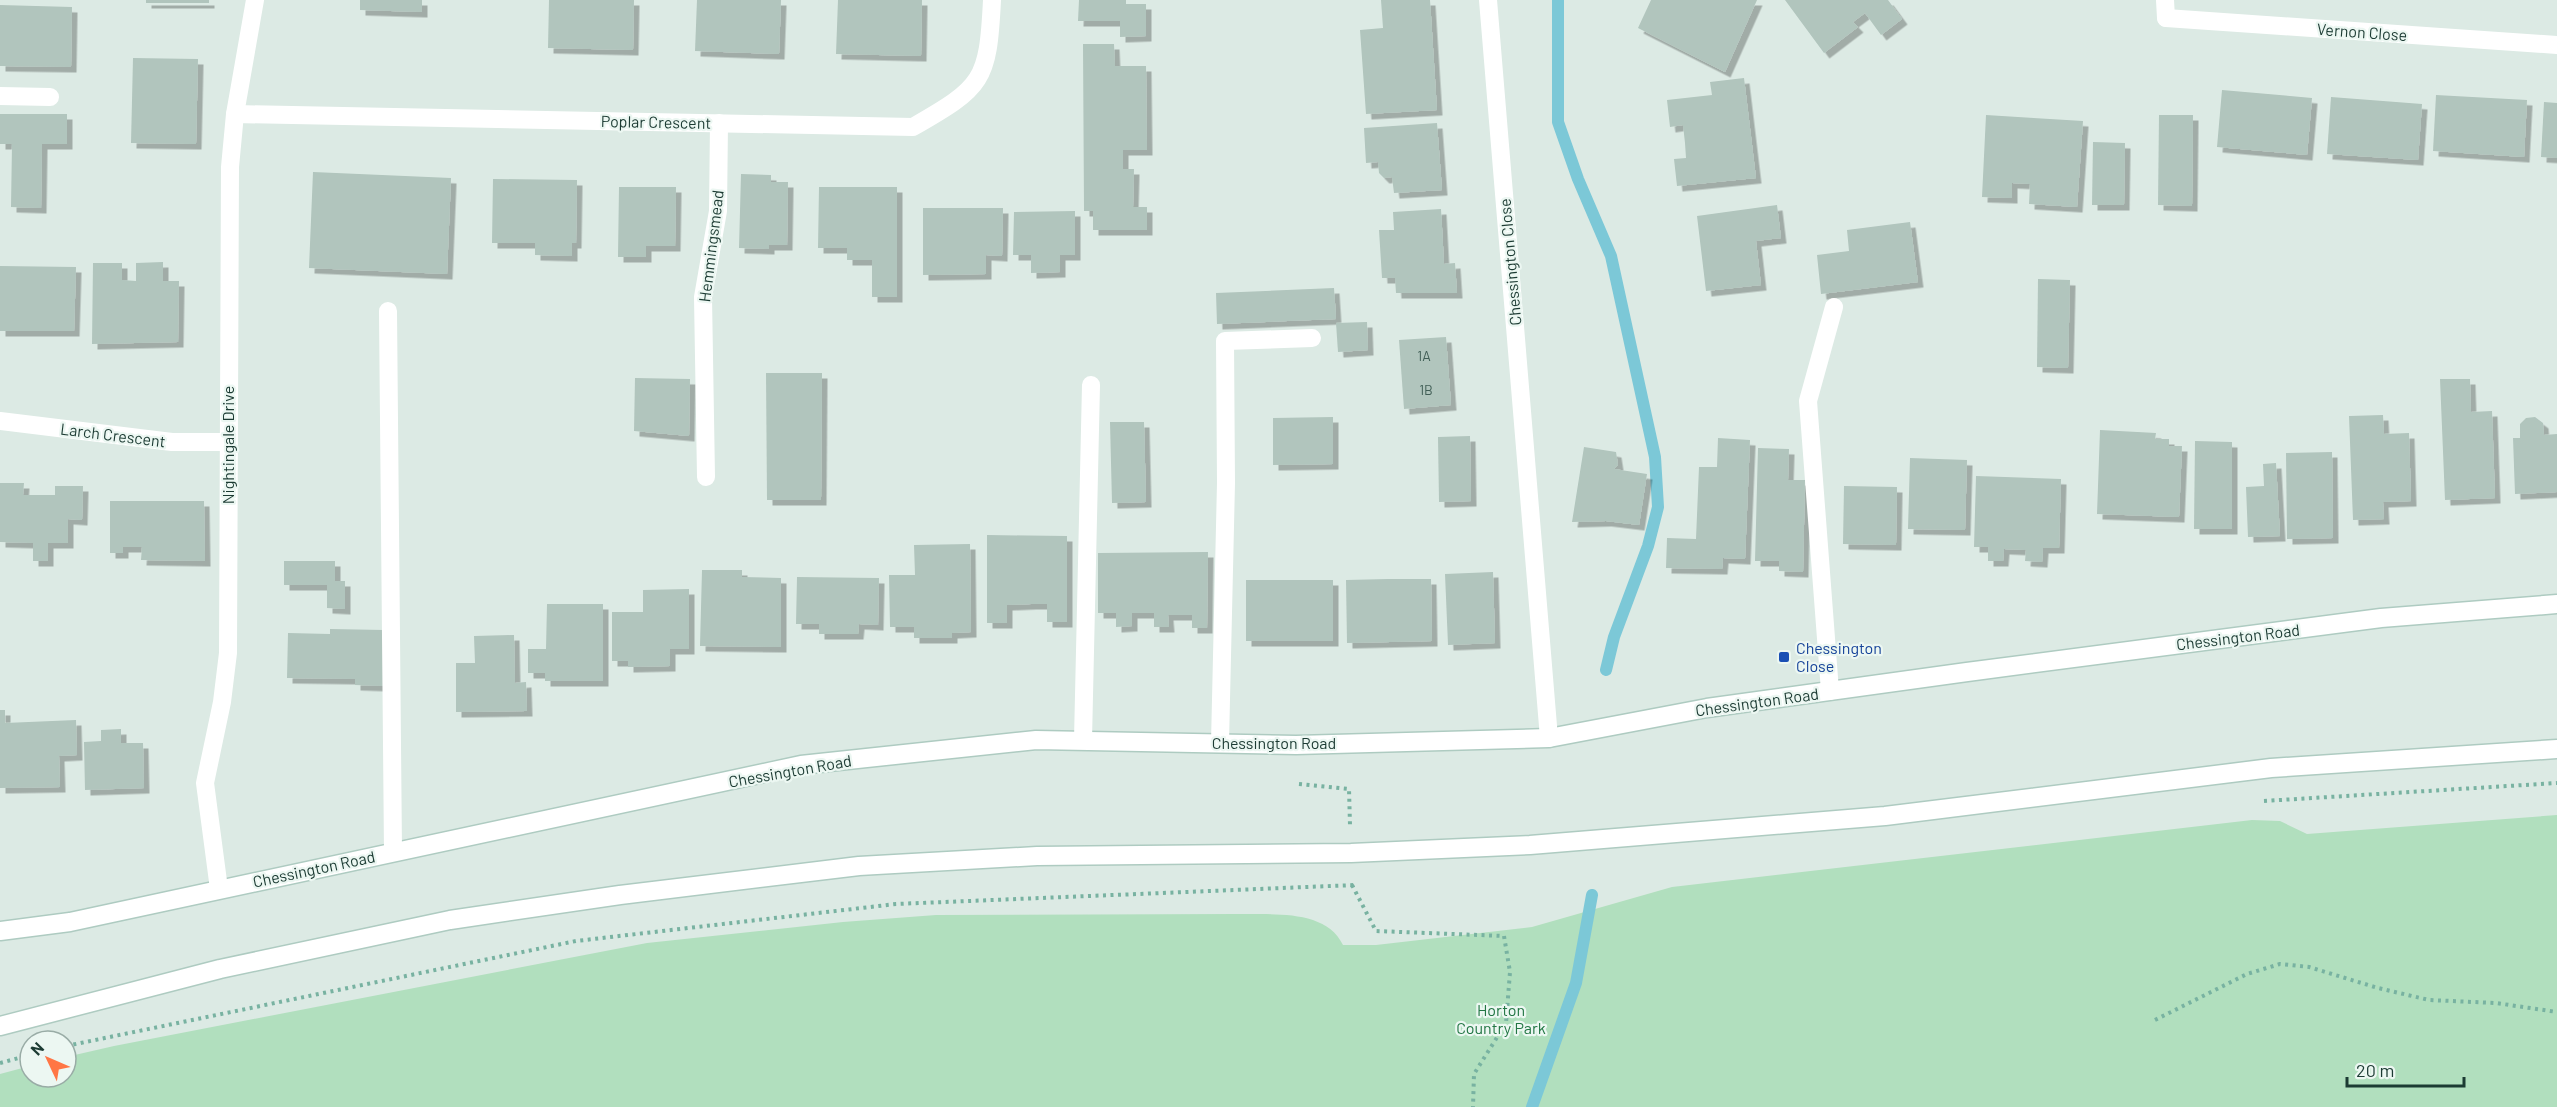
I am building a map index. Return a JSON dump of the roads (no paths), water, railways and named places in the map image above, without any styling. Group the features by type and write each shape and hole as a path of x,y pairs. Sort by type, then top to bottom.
{"main road":[{"name":"Nightingale Drive","path":"219,888 205,783 222,702 228,653 227,442 230,167 236,114 255,0"},
{"name":"Poplar Crescent","path":"236,114 913,128 966,94 983,73 990,44 992,0"},
{"name":"Chessington Close","path":"1488,0 1549,738"},
{"name":"Vernon Close","path":"2165,9 2557,45"},
{"path":"0,96 50,97"},
{"name":"Hemmingsmead","path":"706,477 703,297 718,211 719,123"},
{"path":"1830,691 1808,401 1834,307"},
{"path":"388,311 393,852"},
{"path":"1220,743 1226,483 1225,341 1312,338"},
{"path":"1083,740 1091,385"},
{"name":"Larch Crescent","path":"0,421 171,442 227,442"},
{"name":"Chessington Road","path":"0,931 70,922 219,888 801,765 1036,740 1296,745 1549,738 1707,708 1830,691 2381,618 2557,604"},
{"path":"0,1026 220,969 450,920 620,895 859,866 1038,856 1351,853 1530,845 1886,816 2271,768 2557,749"}],"waterway":[{"path":"1558,0 1558,122 1578,179 1611,256 1655,457 1658,507 1648,546 1614,637 1606,670"},
{"path":"1532,1107 1576,983 1592,895"}],"place":[{"name":"Chessington Close","path":"1784,657"}],"park label":[{"name":"Horton Country Park","path":"1501,1019"}]}
